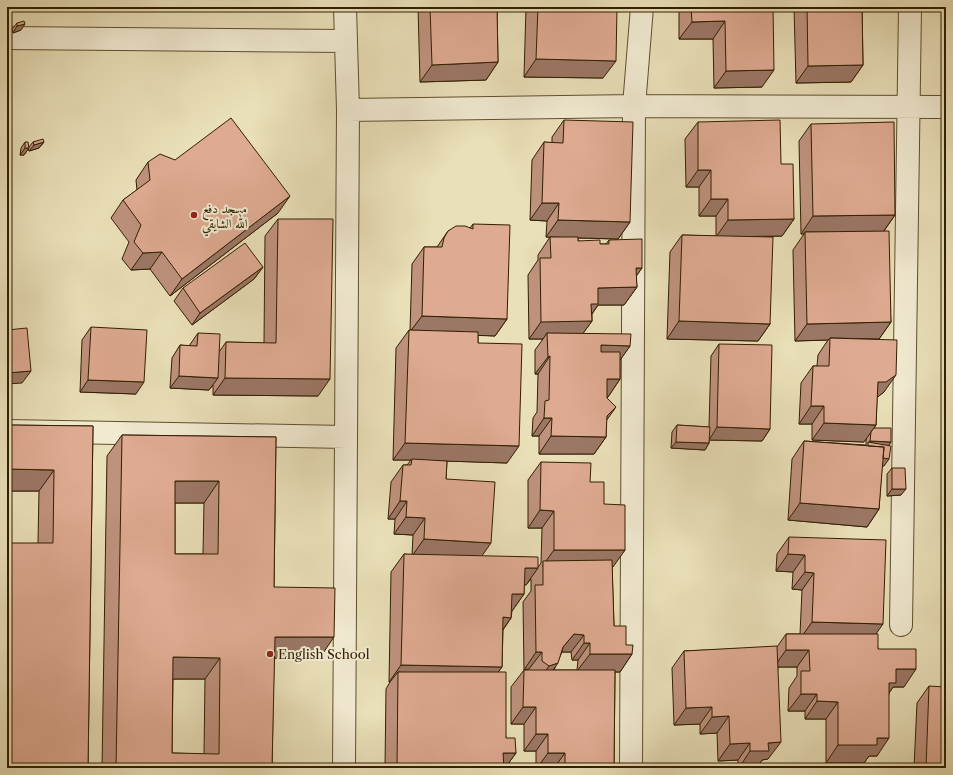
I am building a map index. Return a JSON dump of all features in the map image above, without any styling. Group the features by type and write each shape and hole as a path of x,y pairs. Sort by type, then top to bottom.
{"street":[{"path":"344,768 348,110 345,7"},
{"path":"631,768 634,106 642,7"},
{"path":"901,625 910,7"},
{"path":"7,38 346,41"},
{"path":"348,110 634,106 946,107"},
{"path":"7,432 346,437"}],"building":[{"path":"430,7 497,7 498,62 432,65"},
{"path":"538,7 617,7 616,61 536,59"},
{"path":"691,7 773,7 774,70 726,71 725,21 692,22"},
{"path":"807,7 862,7 863,65 808,66"},
{"path":"24,21 25,24 17,26 17,23"},
{"name":"مسجد دفع الله الشايقي","path":"231,118 290,196 182,279 162,252 143,253 134,242 141,225 123,200 150,180 148,162 160,154 175,160"},
{"path":"564,120 633,122 630,222 558,220 559,203 542,203 544,142 563,143"},
{"path":"780,120 781,164 793,164 794,219 728,220 728,199 711,199 711,170 698,170 698,122"},
{"path":"894,122 895,215 813,216 811,124"},
{"path":"43,139 44,142 34,145 33,142"},
{"path":"25,142 28,142 29,148 25,148"},
{"path":"278,219 333,219 330,379 225,378 226,342 276,343"},
{"path":"473,224 510,225 507,319 422,316 424,247 442,247 444,238 448,231 456,226 465,226 473,229"},
{"path":"889,231 891,322 807,324 805,232"},
{"path":"682,235 773,237 770,324 679,321"},
{"path":"550,237 578,237 578,241 600,240 600,244 609,244 609,240 642,239 642,268 636,268 637,287 598,288 598,304 591,304 592,321 541,322 540,258 551,258"},
{"path":"245,243 263,267 200,313 183,288"},
{"path":"91,327 147,330 144,382 88,380"},
{"path":"27,328 31,371 7,373 7,330"},
{"path":"409,330 478,332 478,343 522,344 519,446 405,443"},
{"path":"198,333 220,334 218,378 179,376 180,345 197,346"},
{"path":"547,333 631,334 630,346 601,345 601,352 620,352 620,379 607,379 607,398 616,407 607,416 606,437 551,436 552,418 544,418 545,401 549,400 550,356 548,357"},
{"path":"830,338 897,340 896,375 886,382 878,382 876,425 824,423 824,406 811,406 813,366 829,366"},
{"path":"719,344 772,345 770,429 717,427"},
{"path":"7,425 93,426 88,768 7,768 7,543 53,543 54,470 7,469"},
{"path":"677,425 710,427 709,443 676,442"},
{"path":"874,428 891,428 891,442 870,441 871,432"},
{"path":"122,435 276,437 274,587 335,588 334,637 275,637 272,768 116,768","holes":["175,481 219,481 218,554 175,554","173,657 220,658 219,754 172,753"]},
{"path":"804,441 884,447 879,509 800,503"},
{"path":"868,442 891,446 889,459 883,458 884,447 868,446"},
{"path":"412,459 447,461 446,479 495,482 491,543 424,539 425,518 406,517 407,501 400,501 403,465 411,465"},
{"path":"541,462 591,463 590,482 604,482 604,504 625,505 625,550 554,550 554,511 540,510"},
{"path":"892,468 905,468 906,489 892,489"},
{"path":"789,537 886,540 883,624 812,622 814,573 805,572 805,555 788,554"},
{"path":"404,554 538,557 538,568 525,568 524,594 512,594 511,618 503,617 502,667 401,665"},
{"path":"612,560 614,626 626,626 626,645 633,645 632,654 590,654 590,643 584,643 584,635 574,634 563,647 558,663 549,666 542,661 542,652 536,652 535,585 543,585 543,561"},
{"path":"786,634 878,634 878,649 916,649 916,669 896,669 896,683 889,683 889,738 877,738 877,745 838,745 838,702 817,701 817,694 801,694 801,671 810,671 809,650 786,650"},
{"path":"777,646 781,742 768,743 769,751 750,751 750,743 730,744 729,716 712,717 712,707 686,708 684,651"},
{"path":"524,670 615,670 614,768 565,768 565,753 548,753 548,734 536,734 536,707 523,707"},
{"path":"398,672 506,672 506,738 515,738 516,753 503,753 504,768 397,768"},
{"path":"929,686 946,687 946,768 926,768"}],"place":[{"name":"مسجد دفع الله الشايقي","path":"194,215"},
{"name":"English School","path":"270,654"}]}
